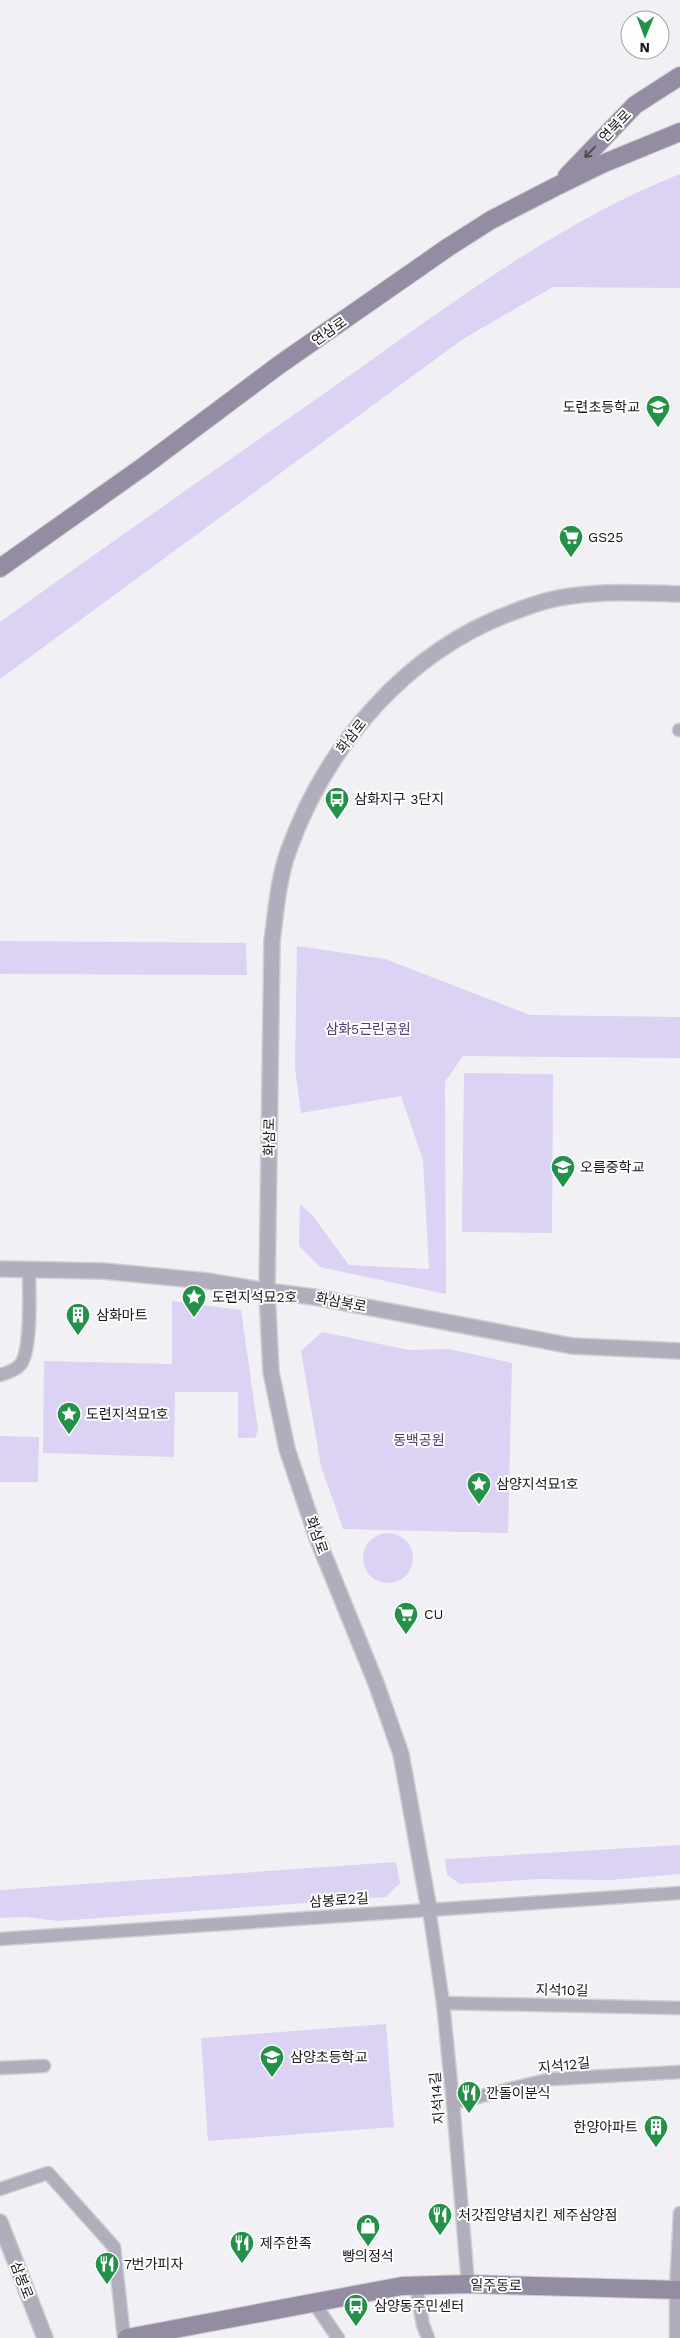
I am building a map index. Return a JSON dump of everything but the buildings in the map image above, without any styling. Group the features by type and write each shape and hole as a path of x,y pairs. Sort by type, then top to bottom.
{"main road":[{"name":"연북로","path":"557,186 635,105 680,76"},
{"name":"연삼로","path":"0,568 408,274 491,220 602,164 680,132"},
{"name":"일주동로","path":"126,2338 196,2331 314,2302 416,2285 468,2284 678,2290"}],"street":[{"name":"화삼로","path":"429,1909 401,1754 376,1683 318,1538 287,1449 271,1372 267,1291 272,941 277,894 287,854 313,792 331,762 382,697 424,660 461,636 493,619 538,603 570,596 617,592 680,594"},
{"name":"화삼북로","path":"0,1269 132,1274 208,1281 314,1297 572,1346 680,1351"},
{"path":"0,1375 16,1368 25,1356 28,1334 29,1269"},
{"name":"삼봉로2길","path":"0,1939 680,1893"},
{"name":"지석14길","path":"429,1909 443,2003 454,2103 468,2284"},
{"name":"지석10길","path":"443,2003 680,2008"},
{"path":"0,2068 44,2066"},
{"name":"지석12길","path":"454,2103 551,2079 680,2072"},
{"path":"0,2189 48,2173 114,2247 126,2338"},
{"path":"676,2338 680,2213"},
{"name":"삼봉로","path":"0,2222 45,2338"},
{"path":"416,2285 423,2325 428,2338"},
{"path":"314,2302 338,2338"}],"green space":[{"path":"680,174 680,288 553,287 463,339 0,679 0,622 505,267 590,216"},
{"path":"0,941 246,943 247,975 0,974"},
{"name":"삼화5근린공원","path":"297,946 385,959 530,1015 680,1017 680,1058 463,1056 445,1082 446,1294 320,1267 299,1246 300,1204 312,1215 349,1265 429,1269 423,1160 401,1096 301,1113 295,1068"},
{"path":"464,1073 553,1074 552,1233 462,1232"},
{"path":"172,1301 241,1310 258,1430 255,1438 238,1438 238,1392 175,1392 174,1457 43,1453 44,1361 172,1364"},
{"name":"동백공원","path":"322,1332 409,1350 449,1349 512,1363 508,1533 343,1529 321,1466 301,1351"},
{"path":"0,1436 39,1437 38,1482 0,1482"},
{"path":"388,1533 397,1535 408,1544 413,1558 411,1567 402,1578 388,1583 379,1581 368,1572 363,1558 365,1549 374,1538"},
{"path":"680,1845 680,1874 610,1880 538,1879 460,1884 447,1875 445,1859"},
{"path":"396,1862 400,1883 386,1897 59,1921 25,1917 0,1918 0,1890"},
{"path":"386,2024 394,2127 208,2141 201,2038"}],"place":[{"name":"도련초등학교","path":"658,428"},
{"name":"GS25","path":"571,558"},
{"name":"삼화지구 3단지","path":"337,820"},
{"name":"오름중학교","path":"563,1188"},
{"name":"도련지석묘2호","path":"194,1318"},
{"name":"삼화마트","path":"78,1336"},
{"name":"도련지석묘1호","path":"69,1435"},
{"name":"삼양지석묘1호","path":"479,1505"},
{"name":"CU","path":"406,1635"},
{"name":"삼양초등학교","path":"272,2078"},
{"name":"깐돌이분식","path":"469,2114"},
{"name":"한양아파트","path":"656,2148"},
{"name":"처갓집양념치킨 제주삼양점","path":"440,2236"},
{"name":"빵의정석","path":"368,2247"},
{"name":"제주한족","path":"242,2264"},
{"name":"7번가피자","path":"107,2285"},
{"name":"삼양동주민센터","path":"356,2327"}]}
